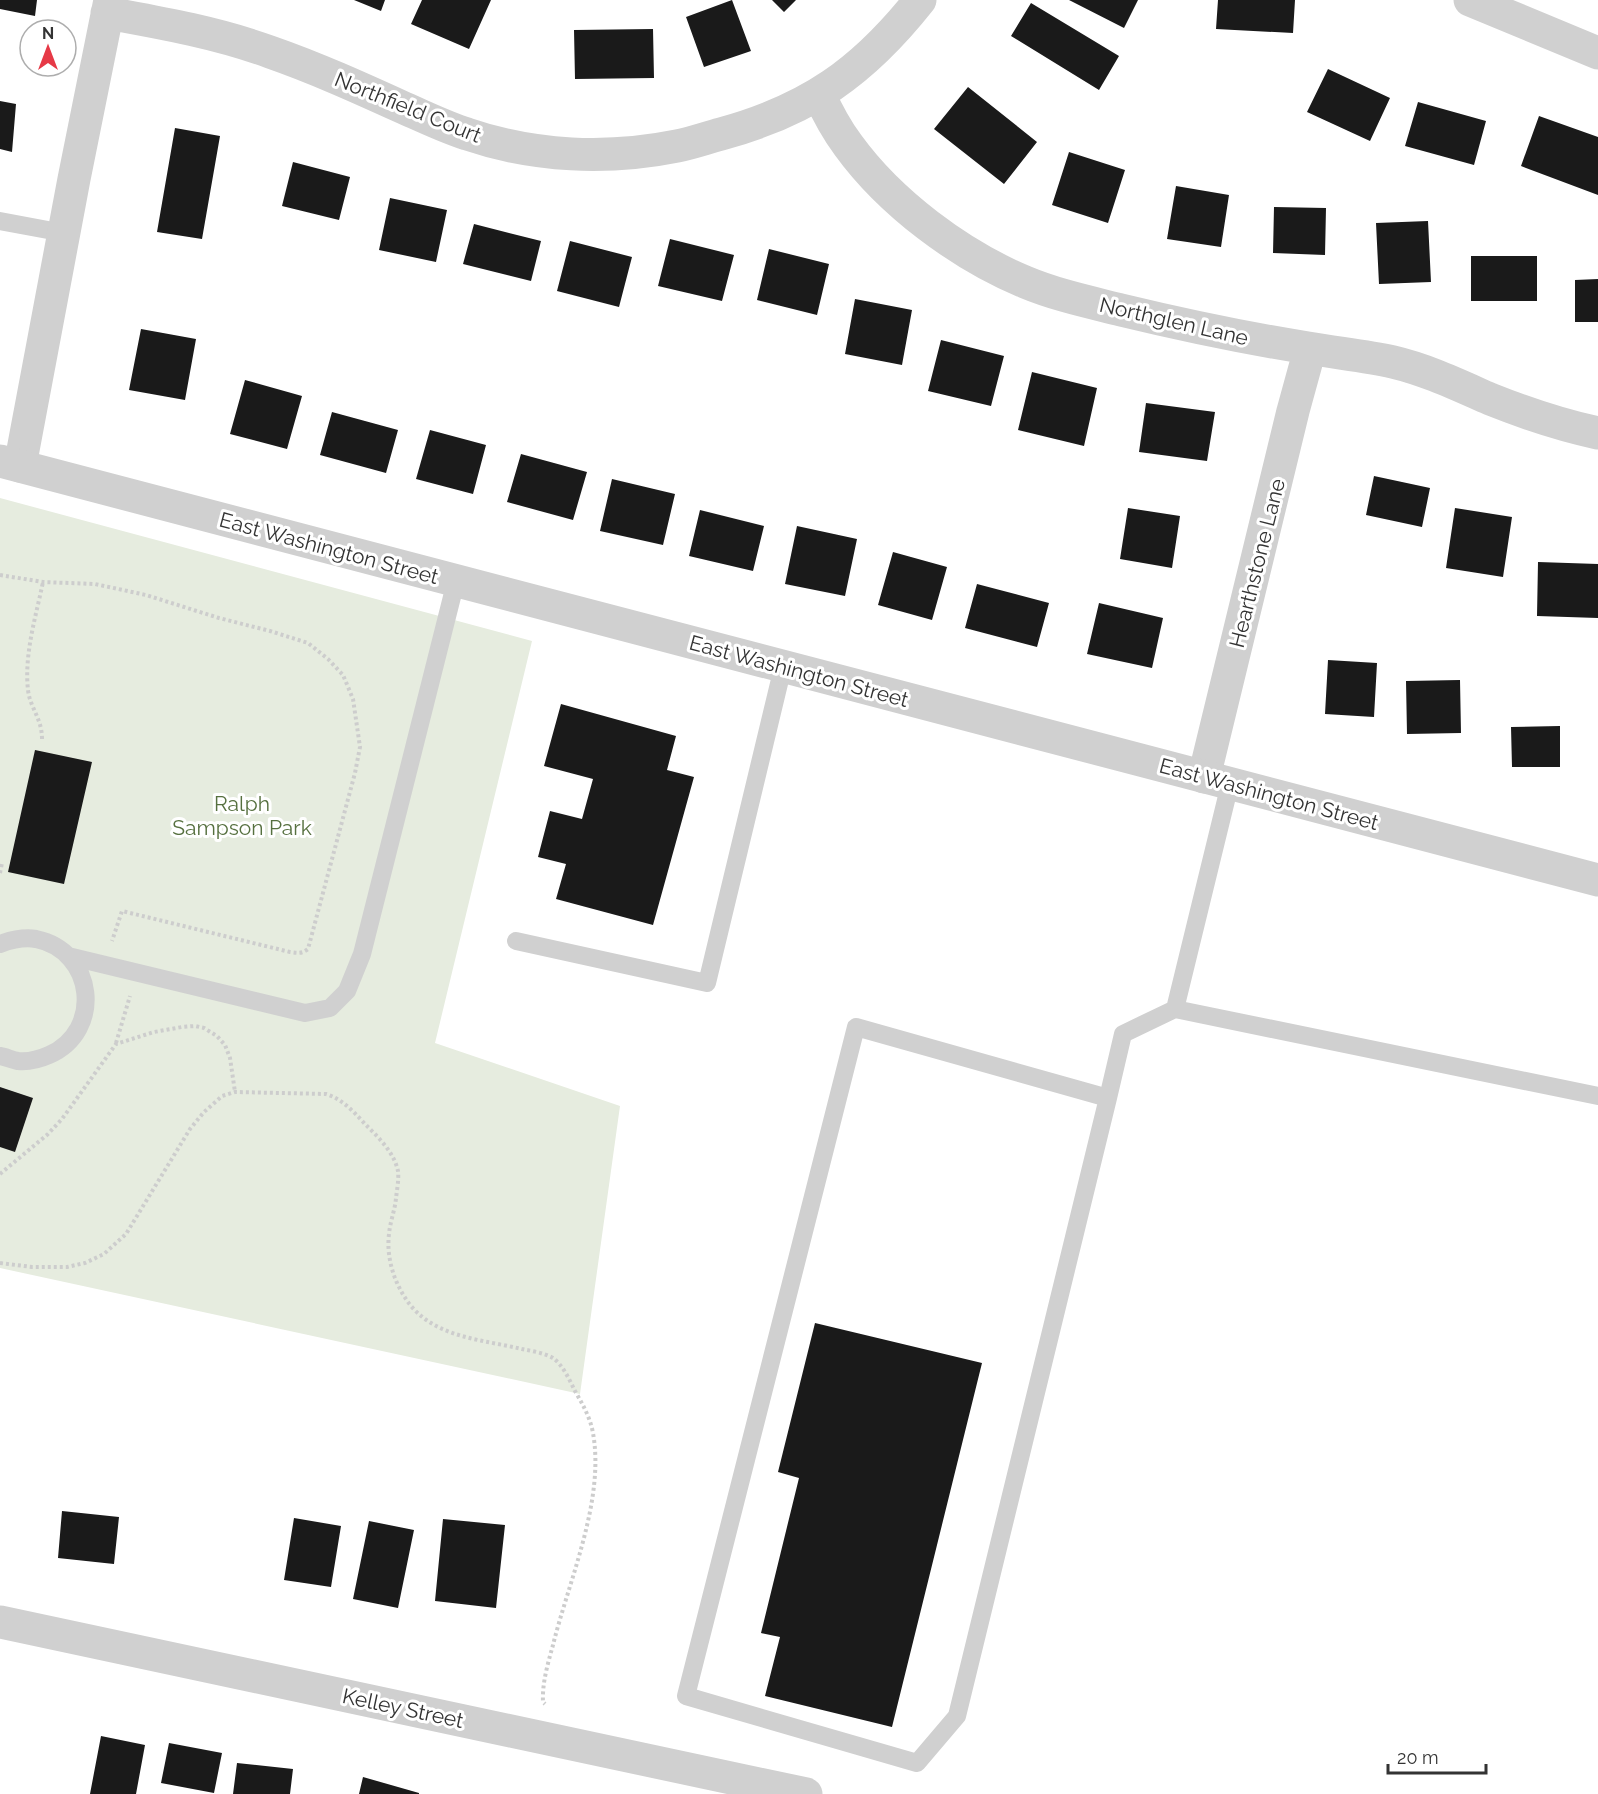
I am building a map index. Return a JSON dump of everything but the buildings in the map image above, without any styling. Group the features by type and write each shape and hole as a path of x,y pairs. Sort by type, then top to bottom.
{"street":[{"name":"Northfield Court","path":"10,464 64,233 109,6 268,51 464,134 537,151 602,155 635,153 678,146 752,125 782,113 819,94 849,74 887,38 920,0"},
{"path":"1470,0 1598,53"},
{"name":"Northglen Lane","path":"819,94 827,112 848,145 880,183 941,234 983,261 1028,283 1091,302 1200,328 1402,364 1456,383 1523,412 1598,433"},
{"name":"Hearthstone Lane","path":"1217,780 1272,504 1310,349"},
{"name":"East Washington Street","path":"10,464 1598,880"},
{"name":"Kelley Street","path":"0,1623 806,1794"}],"lane":[{"path":"0,221 64,233"},
{"path":"68,956 305,1013 330,1008 348,992 362,954 456,581"},
{"path":"516,941 706,983 783,667"},
{"path":"1175,1009 1217,780"},
{"path":"0,944 15,939 35,939 53,945 68,956 81,974 86,994 85,1016 76,1035 60,1050 41,1059 20,1061 0,1056"},
{"path":"1108,1098 856,1027 686,1696 917,1763 957,1716 1108,1098 1123,1034 1175,1009 1598,1096"}],"path":[{"path":"0,575 43,582 94,584 146,595 308,643 343,675 353,699 360,747 355,773 310,943 304,952 290,952 122,911 113,941 102,939"},
{"path":"42,739 42,726 28,693 27,676 43,582"},
{"path":"0,873 2,862"},
{"path":"0,1174 48,1134 62,1119 116,1044 133,988"},
{"path":"116,1044 154,1032 182,1027 204,1028 217,1036 225,1045 230,1058 234,1092"},
{"path":"0,1263 67,1268 104,1254 126,1234 190,1129 222,1096 234,1092 326,1094 336,1097 382,1141 393,1157 398,1173 389,1235 389,1257 396,1283 411,1306 428,1321 452,1333 538,1352 554,1359 564,1371 588,1415 595,1447 595,1475 579,1554 548,1665 543,1692 543,1702 548,1707"}],"green space":[{"name":"Ralph Sampson Park","path":"0,498 532,641 435,1043 620,1106 580,1394 0,1268"}]}
